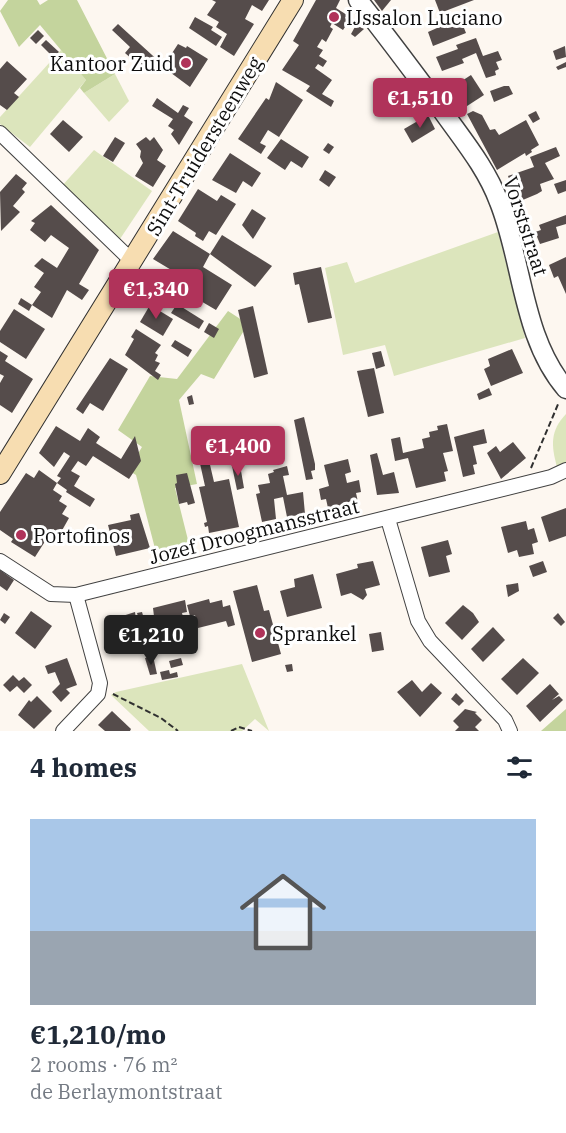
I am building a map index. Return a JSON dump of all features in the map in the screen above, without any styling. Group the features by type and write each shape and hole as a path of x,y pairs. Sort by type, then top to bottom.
{"main road":[{"name":"Sint-Truidersteenweg","path":"0,474 293,0"}],"street":[{"name":"Vorststraat","path":"358,0 482,165 499,200 510,233 534,331 547,363 565,389"},
{"path":"0,133 133,262"},
{"name":"Jozef Droogmansstraat","path":"0,561 51,594 76,595 388,519 525,484 566,470"},
{"path":"388,519 417,621 430,641 505,720 510,731"},
{"path":"63,731 98,694 100,683 76,595"}],"path":[{"path":"525,484 565,389"},
{"path":"99,689 127,699 178,731"},
{"path":"231,731 239,726 252,731"}],"green space":[{"path":"8,0 37,0 40,5 48,0 77,0 115,74 84,93 80,88 86,80 40,25 19,47 0,11"},
{"path":"61,50 86,80 30,147 0,124 0,117"},
{"path":"115,74 129,101 109,122 84,93"},
{"path":"94,150 152,191 120,239 62,186"},
{"path":"498,232 525,338 394,376 385,345 343,355 325,268 347,262 355,283"},
{"path":"228,311 248,324 214,379 201,374 179,400 197,484 175,488 192,556 159,564 136,475 128,470 142,447 118,430 150,376 177,379"},
{"path":"566,414 566,463 557,467 553,439 557,426"},
{"path":"242,664 269,731 255,719 242,731 149,731 111,695 116,692"},
{"path":"566,709 566,731 541,731"}],"building":[{"path":"212,0 269,0 262,11 252,5 245,19 254,24 234,56 220,47 227,34 216,27 219,22 207,15 216,2"},
{"path":"316,0 340,0 336,8 347,15 345,18 349,21 343,30 332,23 330,27 333,29 326,42 322,39 317,47 323,50 319,56 327,61 323,67 318,64 315,68 332,80 322,94 334,101 331,107 306,91 310,86 282,70 299,45 293,41"},
{"path":"374,0 391,0 382,11"},
{"path":"435,0 474,0 440,13"},
{"path":"473,12 477,22 464,28 466,33 433,46 428,32"},
{"path":"195,17 213,27 211,30 222,37 216,46 189,28"},
{"path":"118,24 163,65 158,71 146,61 141,67 125,53 130,47 112,30"},
{"path":"356,25 364,29 355,37 351,34"},
{"path":"38,30 44,36 36,44 30,38"},
{"path":"476,38 483,56 498,51 502,60 496,62 499,69 495,71 496,75 486,78 476,53 462,59 464,63 442,71 436,57 458,49 456,45"},
{"path":"46,40 59,52 53,57 41,45"},
{"name":"Kantoor Zuid","path":"178,44 186,48 187,46 208,59 190,87 163,67"},
{"path":"565,46 566,57 556,60 553,51"},
{"path":"7,61 27,79 14,93 19,97 7,110 0,105 0,69"},
{"path":"566,62 566,67 558,70 556,67"},
{"path":"471,75 484,95 464,108 451,88"},
{"path":"276,82 303,100 279,137 268,130 260,143 266,146 261,154 238,139 266,98 269,100"},
{"path":"509,86 513,94 494,102 490,91"},
{"path":"157,98 178,113 183,105 189,108 184,116 193,122 179,145 171,134 174,130 168,126 173,119 152,106"},
{"path":"473,111 482,115 490,130 495,129 499,135 526,120 539,145 526,156 525,153 497,170 467,114"},
{"path":"536,111 540,119 533,123 528,115"},
{"path":"428,115 435,129 412,143 404,129"},
{"path":"63,120 83,137 69,152 50,134"},
{"path":"115,137 125,143 113,162 103,156"},
{"path":"146,137 150,141 154,137 163,150 157,160 166,166 153,187 135,176 143,163 140,157 141,151 136,144"},
{"path":"281,139 309,157 302,168 291,161 285,170 267,158"},
{"path":"328,143 334,147 329,154 323,150"},
{"path":"556,147 560,156 545,163 554,179 540,184 542,191 518,202 508,176 534,167 530,157"},
{"path":"230,153 261,173 252,187 243,181 236,193 212,180"},
{"path":"325,170 336,177 329,187 319,180"},
{"path":"16,174 27,183 22,189 25,192 13,206 20,212 1,231 0,192"},
{"path":"566,180 566,191 558,194 554,184"},
{"path":"198,189 217,201 221,195 236,204 216,235 209,231 203,241 195,236 196,233 178,221"},
{"path":"51,205 99,250 79,284 89,290 82,300 67,290 52,318 32,305 41,292 34,287 44,273 34,266 42,258 57,268 69,248 51,235 45,242 30,230 35,223 31,221"},
{"path":"252,209 266,218 253,239 242,225"},
{"path":"566,215 566,224 556,227 559,238 540,244 535,232 541,230 539,225"},
{"path":"173,231 210,254 203,267 232,285 216,310 187,293 196,278 181,269 178,274 153,259"},
{"path":"222,235 272,266 255,287 210,254"},
{"path":"566,257 566,294 558,276 554,278 549,265"},
{"path":"321,267 332,318 308,323 299,284 295,285 293,273"},
{"path":"155,272 178,287 170,301 146,287"},
{"path":"21,298 32,305 29,311 18,304"},
{"path":"177,304 204,321 199,329 171,313"},
{"path":"150,305 173,319 163,336 140,322"},
{"path":"253,306 268,374 254,378 238,310"},
{"path":"14,309 45,329 26,359 0,342 0,331"},
{"path":"209,323 219,329 214,338 204,332"},
{"path":"136,329 161,345 155,353 158,355 155,361 160,363 155,371 161,375 158,380 125,355 134,339 131,337"},
{"path":"175,340 192,350 188,357 171,346"},
{"path":"512,349 523,373 491,386 484,369 490,366 488,359"},
{"path":"0,351 8,356 5,361 33,379 12,413 0,405 0,383 4,376 0,374"},
{"path":"381,351 385,366 376,369 372,353"},
{"path":"110,358 128,369 103,411 90,403 83,414 76,409"},
{"path":"374,368 384,413 368,417 357,371"},
{"path":"489,388 492,395 479,400 477,394"},
{"path":"192,395 194,404 189,405 187,397"},
{"path":"304,417 315,464 315,470 311,471 313,479 306,480 294,420"},
{"path":"447,424 453,451 443,453 448,471 444,472 446,481 416,488 408,458 395,461 391,439 400,437 403,453 424,448 422,439 430,437 429,432 438,430 437,426"},
{"path":"56,426 80,441 88,428 100,437 96,443 121,459 135,436 141,461 129,479 93,456 86,466 78,461 71,471 80,476 74,486 95,499 90,507 66,492 67,490 57,483 61,478 57,476 70,456 64,452 54,467 39,453"},
{"path":"484,429 487,443 473,446 477,464 473,465 475,474 463,477 454,437"},
{"path":"204,439 214,482 229,479 239,527 209,533 208,526 205,527 204,523 207,522 199,487 205,486 195,441"},
{"path":"513,442 526,458 501,479 487,453 496,446 500,452"},
{"path":"377,453 383,475 394,472 399,493 377,495 370,455"},
{"path":"348,459 351,472 345,474 347,483 359,480 361,492 356,493 358,502 328,508 326,499 321,500 319,489 329,486 324,465"},
{"path":"240,465 244,488 237,490 232,466"},
{"path":"287,466 289,475 283,476 287,495 303,492 305,514 287,517 283,497 274,499 276,519 262,522 256,494 260,493 258,485 270,483 268,474"},
{"path":"39,470 57,483 53,490 62,496 59,501 67,506 62,514 69,518 60,534 53,529 35,557 11,542 13,539 0,530 0,512 26,473 34,478"},
{"path":"187,473 195,503 179,504 175,484 177,483 176,475"},
{"path":"566,508 566,536 549,542 541,517"},
{"path":"139,513 150,548 116,556 108,525 131,520 130,515"},
{"path":"526,521 528,530 534,528 538,542 532,544 534,554 519,557 517,550 508,553 501,527"},
{"path":"448,540 452,554 446,556 450,572 429,577 421,547"},
{"path":"373,561 380,585 365,589 367,595 363,600 351,593 341,596 336,574 358,568 357,564"},
{"path":"543,561 547,572 533,577 529,566"},
{"path":"0,570 14,580 7,591 0,586"},
{"path":"313,574 322,608 287,617 280,591 295,587 294,579"},
{"path":"518,583 519,591 508,597 506,585"},
{"name":"Sprankel","path":"257,585 264,611 269,610 281,654 252,662 233,591"},
{"path":"209,599 210,603 222,600 223,607 230,605 235,625 228,627 226,621 198,628 195,615 190,616 187,605"},
{"path":"185,600 187,612 182,613 187,633 162,639 160,632 156,633 153,608"},
{"path":"463,605 479,622 462,640 445,623"},
{"path":"31,611 52,626 35,649 15,633"},
{"path":"135,612 139,641 117,646 110,620"},
{"path":"142,612 146,626 141,627 137,613"},
{"path":"4,613 10,617 5,624 0,620"},
{"path":"558,613 565,622 561,626 553,618"},
{"path":"493,627 505,640 483,662 471,649"},
{"path":"381,632 384,650 372,652 369,634"},
{"path":"153,656 157,674 150,675 145,658"},
{"path":"67,658 77,685 66,689 70,693 61,702 52,692 60,684 55,672 48,674 45,666"},
{"path":"181,658 183,665 171,668 169,661"},
{"path":"523,658 539,673 517,695 501,679"},
{"path":"292,664 293,671 287,672 285,665"},
{"path":"169,670 170,674 177,672 178,677 162,680 160,672"},
{"path":"13,675 19,681 24,677 32,685 24,693 17,686 10,692 3,685"},
{"path":"412,680 422,692 431,683 442,693 420,717 397,692"},
{"path":"550,684 559,694 552,700 559,696 563,700 540,722 526,706"},
{"path":"456,693 464,701 459,706 451,699"},
{"path":"37,696 52,711 34,729 18,715 29,700 31,702"},
{"path":"465,709 477,712 475,713 482,720 475,727 479,731 455,731 459,727 453,721"},
{"path":"112,711 131,729 130,731 105,731 98,725"}],"place":[{"name":"IJssalon Luciano","path":"334,17"},
{"name":"Kantoor Zuid","path":"186,63"},
{"name":"Portofinos","path":"21,535"},
{"name":"Sprankel","path":"260,633"}]}
